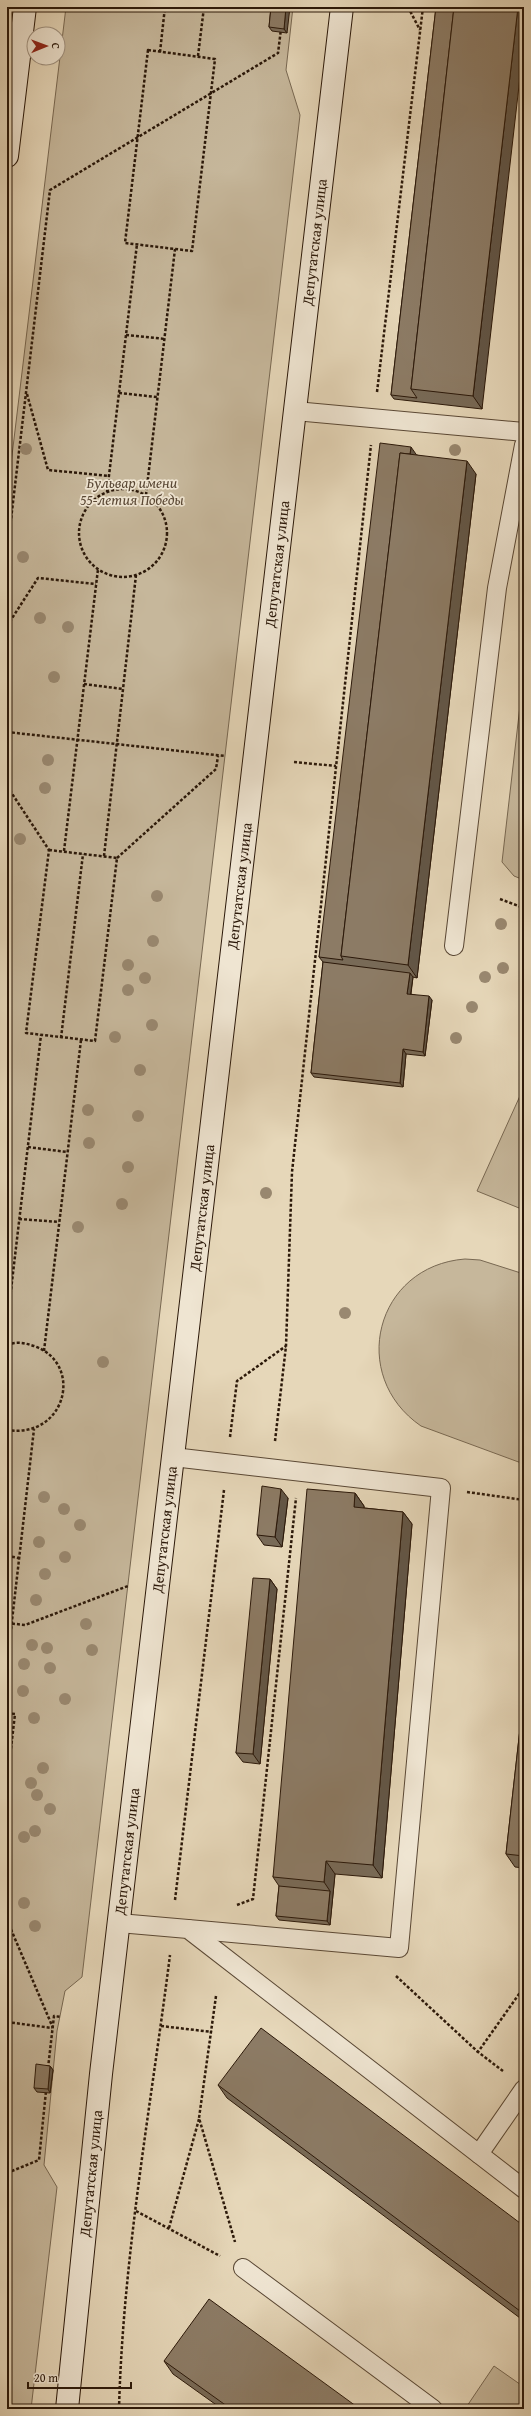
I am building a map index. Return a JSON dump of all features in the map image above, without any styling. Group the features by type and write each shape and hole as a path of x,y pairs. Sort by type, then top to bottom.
{"main road":[{"path":"7,156 25,7"},
{"name":"Депутатская улица","path":"67,2409 101,2074 342,7"}],"lane":[{"path":"295,410 524,432"},
{"path":"454,946 496,588 522,469 524,445"},
{"path":"119,1923 399,1948 441,1488 173,1457"},
{"path":"188,1929 524,2189"},
{"path":"479,2154 524,2089"},
{"path":"243,2268 433,2409"}],"path":[{"path":"160,52 165,7"},
{"path":"198,56 204,7"},
{"path":"408,7 420,31"},
{"path":"231,1907 253,1899 297,1494 272,1468 286,1346 292,1172 374,418 423,7"},
{"path":"7,553 50,190 278,53 282,24"},
{"path":"148,50 198,56 215,59 192,251 125,243 148,50"},
{"path":"107,492 137,244"},
{"path":"146,495 175,249"},
{"path":"126,335 165,339"},
{"path":"26,392 48,470 109,476"},
{"path":"119,393 157,397"},
{"path":"115,489 130,489 146,495 163,513 167,527 167,542 161,556 152,567 136,575 124,578 109,576 98,569 86,558 80,543 78,529 82,515 90,502 107,492 115,489"},
{"path":"64,851 98,569"},
{"path":"104,856 136,575"},
{"path":"7,626 38,578 96,584"},
{"path":"84,684 123,689"},
{"path":"7,732 224,756"},
{"path":"7,786 49,850 26,1033 95,1042 117,858 216,769 218,756"},
{"path":"294,762 336,766"},
{"path":"49,850 117,858"},
{"path":"61,1038 83,854"},
{"path":"500,899 524,908"},
{"path":"7,1324 41,1035"},
{"path":"44,1351 81,1040"},
{"path":"28,1147 67,1152"},
{"path":"19,1219 59,1222"},
{"path":"7,1345 25,1343 44,1351 59,1368 63,1381 63,1396 57,1410 48,1421 34,1429 20,1432 7,1430"},
{"path":"227,1463 237,1381 286,1346"},
{"path":"7,1664 34,1429"},
{"path":"441,1488 524,1500"},
{"path":"7,1556 20,1558"},
{"path":"7,1623 25,1625 128,1586"},
{"path":"7,1713 15,1714 7,1782"},
{"path":"7,1920 53,2028"},
{"path":"361,1944 478,2052 507,2074"},
{"path":"478,2052 524,1987"},
{"path":"169,2228 199,2118 216,1996"},
{"path":"48,2073 54,2016 61,2017"},
{"path":"7,2022 53,2028"},
{"path":"161,2026 212,2032"},
{"path":"7,2173 38,2160 46,2089"},
{"path":"199,2118 243,2268"},
{"path":"136,2210 243,2268"}],"green space":[{"name":"Бульвар имени 55-летия Победы","path":"66,7 293,7 286,70 300,115 82,1977 65,1991 57,2031 44,2165 57,2187 31,2409 7,2409 7,497 59,66 66,66 66,26 64,26"},
{"path":"524,671 524,880 514,876 502,862"},
{"path":"524,1087 524,1210 477,1191"},
{"path":"465,1259 480,1260 524,1274 524,1464 421,1426 398,1405 384,1380 379,1353 382,1326 392,1302 410,1281 434,1266"},
{"path":"494,2366 524,2387 524,2409 465,2409"}],"building":[{"path":"271,7 286,7 284,29 269,27"},
{"path":"436,7 454,7 411,389 417,398 391,395"},
{"path":"454,7 518,7 473,396 411,389"},
{"path":"380,443 411,447 410,454 400,453 341,956 343,960 319,957"},
{"path":"400,453 467,461 408,965 341,956"},
{"path":"323,962 410,973 407,994 429,996 423,1052 403,1049 400,1083 311,1073"},
{"path":"262,1486 281,1489 275,1537 257,1535"},
{"path":"307,1489 355,1493 354,1507 403,1512 373,1865 326,1861 324,1882 273,1877"},
{"path":"253,1578 270,1579 253,1754 236,1753"},
{"path":"524,1693 524,1856 506,1854"},
{"path":"279,1886 330,1891 327,1921 276,1916"},
{"path":"261,2028 524,2226 524,2314 218,2085"},
{"path":"36,2064 50,2066 48,2089 34,2088"},
{"path":"209,2299 360,2409 231,2409 164,2361"}]}
